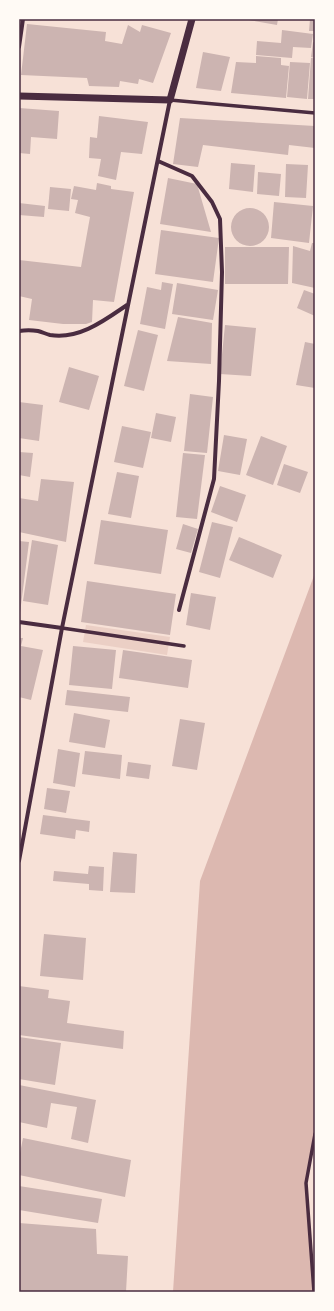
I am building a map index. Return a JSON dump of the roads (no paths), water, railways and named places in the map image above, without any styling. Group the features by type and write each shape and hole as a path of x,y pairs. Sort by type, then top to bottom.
{"street":[{"path":"19,47 23,19"},
{"path":"19,861 62,628 127,305 170,100 192,19"},
{"path":"19,96 170,100 315,113"},
{"path":"158,161 192,176 212,202 220,219 222,272 219,381 214,479 179,610"},
{"path":"19,331 39,331 50,335 66,335 95,326 127,305"},
{"path":"19,622 184,646"},
{"path":"314,1292 306,1183 315,1134"}]}
